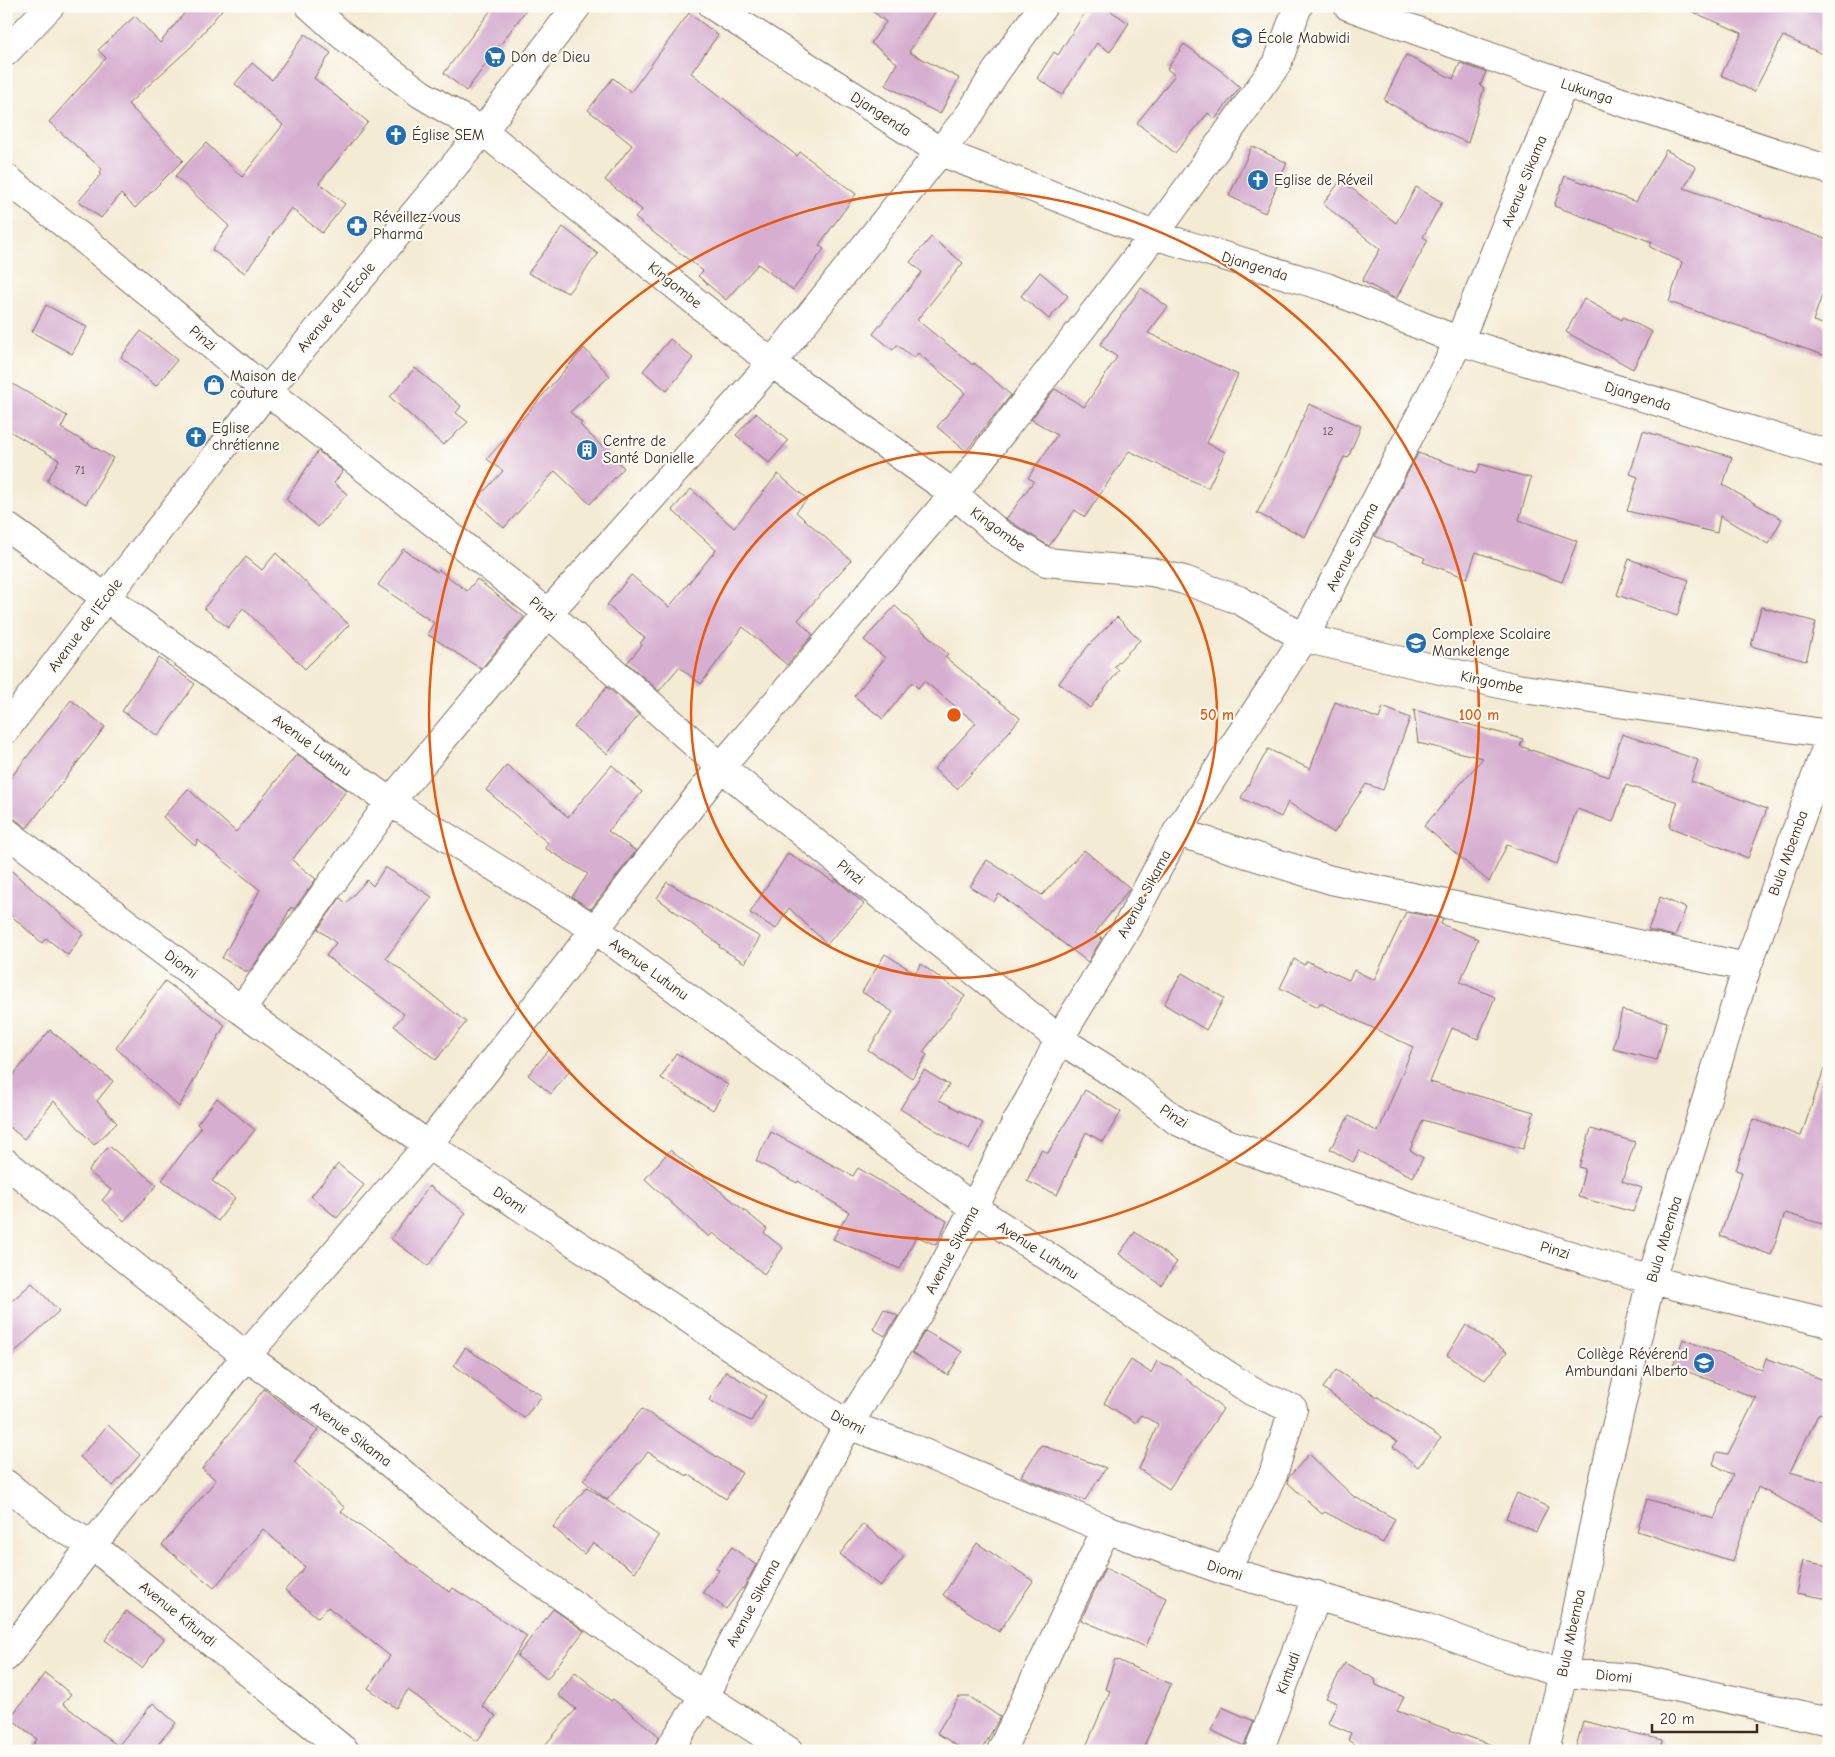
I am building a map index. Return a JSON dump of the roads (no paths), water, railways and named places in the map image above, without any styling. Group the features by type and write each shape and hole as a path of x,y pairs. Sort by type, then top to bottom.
{"street":[{"path":"6,52 50,6"},
{"name":"Kingombe","path":"310,6 342,35 422,94 483,131 772,363 954,494 1000,534 1046,562 1152,572 1184,580 1239,600 1304,638 1517,688 1829,734"},
{"name":"Avenue de l'Ecole","path":"6,729 106,597 267,391 483,131 577,6"},
{"name":"Djangenda","path":"713,6 941,152 1154,235 1326,287 1459,341 1829,454"},
{"path":"242,1010 390,802 548,613 772,363 970,114 995,73 1043,6"},
{"path":"6,1657 92,1545 246,1356 428,1145 721,767 954,494 1154,235 1277,64 1298,6"},
{"name":"Lukunga","path":"1348,6 1564,83 1829,170"},
{"name":"Avenue Sikama","path":"668,1751 704,1696 848,1426 921,1309 1039,1082 1059,1039 1126,929 1177,832 1304,638 1459,341 1564,83"},
{"name":"Pinzi","path":"6,178 86,241 267,391 548,613 721,767 1059,1039 1133,1086 1177,1121 1226,1143 1414,1206 1651,1280 1829,1323"},
{"name":"Avenue Lutunu","path":"6,526 390,802 596,930 974,1208 1253,1392 1293,1409 1273,1475 1226,1571"},
{"name":"Bula Mbemba","path":"1545,1751 1564,1673 1602,1486 1651,1280 1747,968 1829,740"},
{"name":"Diomi","path":"6,832 242,1010 428,1145 848,1426 907,1446 1106,1529 1226,1571 1317,1595 1425,1627 1509,1658 1564,1673 1634,1678 1829,1721"},
{"path":"1177,832 1331,880 1747,968"},
{"name":"Avenue Sikama","path":"6,1162 246,1356 360,1439 504,1556 704,1696 789,1751"},
{"name":"Avenue Kitundi","path":"6,1484 57,1525 92,1545 346,1751"},
{"path":"1001,1751 1106,1529"},
{"name":"Kintudi","path":"1259,1751 1317,1595"}],"place":[{"name":"École Mabwidi","path":"1242,38"},
{"name":"Don de Dieu","path":"495,57"},
{"name":"Église SEM","path":"396,135"},
{"name":"Eglise de Réveil","path":"1258,180"},
{"name":"Réveillez-vous Pharma","path":"357,226"},
{"name":"Maison de couture","path":"214,385"},
{"name":"Eglise chrétienne","path":"196,437"},
{"name":"Centre de Santé Danielle","path":"587,450"},
{"name":"Complexe Scolaire Mankelenge","path":"1416,643"},
{"name":"Collège Révérend Ambundani Alberto","path":"1704,1363"}]}
